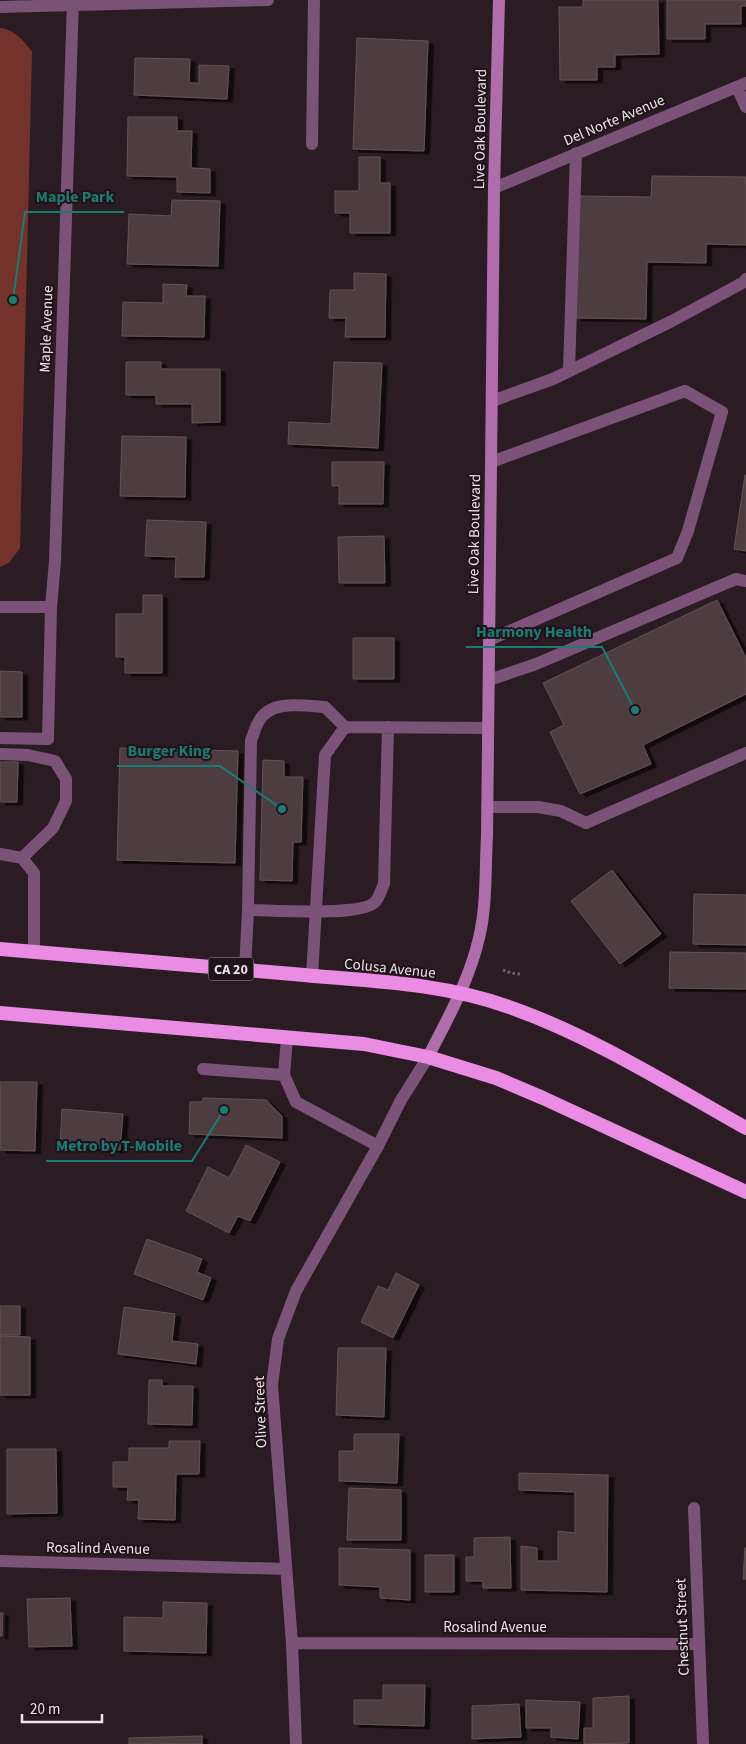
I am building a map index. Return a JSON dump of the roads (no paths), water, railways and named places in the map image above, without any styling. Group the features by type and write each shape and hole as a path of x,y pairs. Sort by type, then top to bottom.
{"highway":[{"name":"Colusa Avenue","path":"0,949 418,986 461,993 509,1006 556,1025 746,1128"},
{"path":"0,1013 364,1044 428,1057 496,1078 744,1188"}],"main road":[{"name":"Live Oak Boulevard","path":"428,1057 461,993 479,937 484,904 489,680 494,188 499,0"}],"street":[{"path":"0,7 73,3 268,0"},
{"path":"312,144 314,0"},
{"name":"Maple Avenue","path":"0,738 48,739 73,3"},
{"path":"741,85 746,107"},
{"name":"Del Norte Avenue","path":"494,188 741,85"},
{"path":"569,371 576,153"},
{"path":"492,401 553,379 672,321 745,281"},
{"path":"489,640 677,558 688,531 722,412 685,390 491,462"},
{"path":"489,680 536,664 741,580"},
{"path":"0,607 51,607"},
{"path":"245,970 251,740 259,720 270,709 289,705 325,707 345,727 488,728"},
{"path":"312,976 325,755 345,727"},
{"path":"248,910 360,910 375,903 384,884 388,727"},
{"path":"0,754 28,755 55,761 66,778 66,801 53,828 22,858"},
{"path":"487,807 538,807 561,811 586,823 746,754"},
{"path":"0,854 22,858 34,873 34,952"},
{"path":"287,1038 284,1075 296,1102 378,1146"},
{"name":"Olive Street","path":"296,1744 292,1643 272,1385 278,1339 296,1291 378,1146 401,1100 428,1057"},
{"path":"203,1069 284,1075"},
{"name":"Chestnut Street","path":"694,1508 703,1744"},
{"name":"Rosalind Avenue","path":"0,1561 286,1569"},
{"name":"Rosalind Avenue","path":"292,1643 699,1644"}],"place":[{"name":"Maple Park","path":"13,300"},
{"name":"Harmony Health","path":"635,710"},
{"name":"Burger King","path":"282,809"},
{"name":"Metro by T-Mobile","path":"224,1110"}]}
